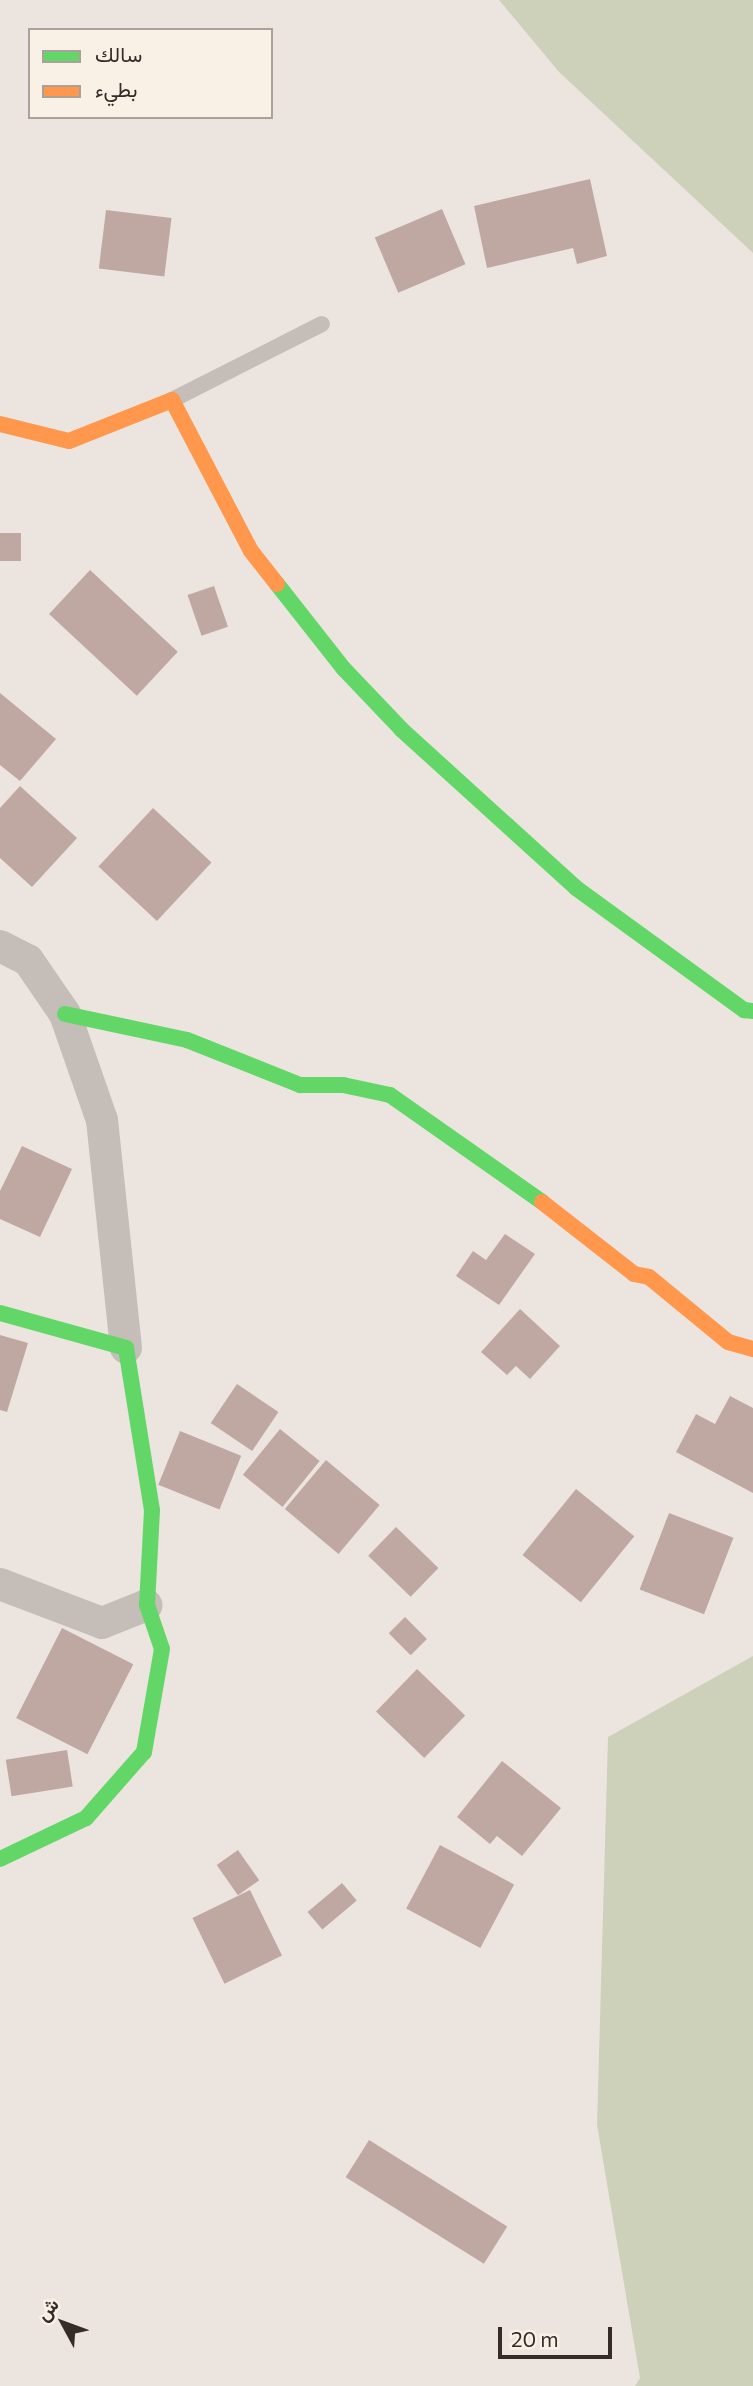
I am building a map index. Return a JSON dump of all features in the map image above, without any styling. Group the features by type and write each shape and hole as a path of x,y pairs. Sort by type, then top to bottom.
{"street":[{"path":"0,424 69,441 172,400 251,551 344,669 394,722 576,888 744,1010 753,1011"},
{"path":"0,946 28,960 65,1013 102,1120 126,1348 152,1510 147,1605 162,1648 144,1752 86,1818 0,1859"},
{"path":"65,1013 187,1040 300,1086 343,1085 390,1095 497,1167 634,1274 649,1277 728,1342 753,1349"},
{"path":"0,1313 126,1348"},
{"path":"0,1584 162,1648"},
{"path":"102,1623 147,1605"}],"lane":[{"path":"172,400 322,324"}],"green space":[{"path":"499,0 753,0 753,253 559,72"},
{"path":"753,1656 753,2386 635,2386 640,2378 597,2125 608,1737"}],"building":[{"path":"590,179 607,256 577,264 573,248 487,268 474,206"},
{"path":"442,209 465,264 398,293 375,238"},
{"path":"106,210 172,218 164,277 99,269"},
{"path":"0,533 21,533 21,561 0,561"},
{"path":"90,570 178,652 137,696 49,614"},
{"path":"214,586 228,627 202,636 188,595"},
{"path":"0,693 56,739 20,781 0,765"},
{"path":"20,786 77,838 32,887 0,858 0,808"},
{"path":"153,808 212,863 157,921 98,867"},
{"path":"22,1146 72,1169 40,1237 0,1219 0,1191"},
{"path":"505,1234 535,1254 499,1305 456,1276 473,1251 486,1260"},
{"path":"520,1309 560,1346 530,1379 516,1366 507,1375 481,1352"},
{"path":"0,1335 28,1343 7,1412 0,1410"},
{"path":"237,1384 278,1412 252,1451 211,1423"},
{"path":"730,1396 753,1408 753,1493 676,1452 696,1414 715,1424"},
{"path":"280,1429 320,1461 283,1507 243,1475"},
{"path":"180,1431 241,1456 219,1510 158,1485"},
{"path":"326,1460 380,1505 338,1554 285,1509"},
{"path":"576,1489 634,1536 581,1602 523,1555"},
{"path":"669,1513 733,1538 704,1614 640,1590"},
{"path":"396,1527 438,1568 411,1597 368,1556"},
{"path":"405,1617 427,1639 411,1655 389,1633"},
{"path":"62,1628 133,1664 87,1754 16,1718"},
{"path":"417,1669 465,1716 424,1758 376,1711"},
{"path":"67,1750 73,1787 12,1796 6,1760"},
{"path":"502,1761 561,1808 522,1856 497,1836 490,1844 457,1817"},
{"path":"440,1845 514,1884 480,1948 406,1909"},
{"path":"238,1850 259,1880 238,1895 217,1865"},
{"path":"342,1883 357,1901 322,1930 308,1912"},
{"path":"250,1890 282,1956 224,1984 192,1918"},
{"path":"369,2140 507,2226 484,2264 346,2177"}],"traffic: fast":[{"path":"277,584 344,669 402,730 576,888 744,1010 753,1011"},
{"path":"65,1014 187,1040 300,1085 343,1085 390,1095 542,1202"},
{"path":"0,1313 126,1348 152,1510 147,1605 162,1649 144,1752 86,1818 0,1859"}],"traffic: slow":[{"path":"0,424 69,441 172,400 251,551 277,584"},
{"path":"542,1202 634,1274 649,1277 728,1342 753,1349"}]}
